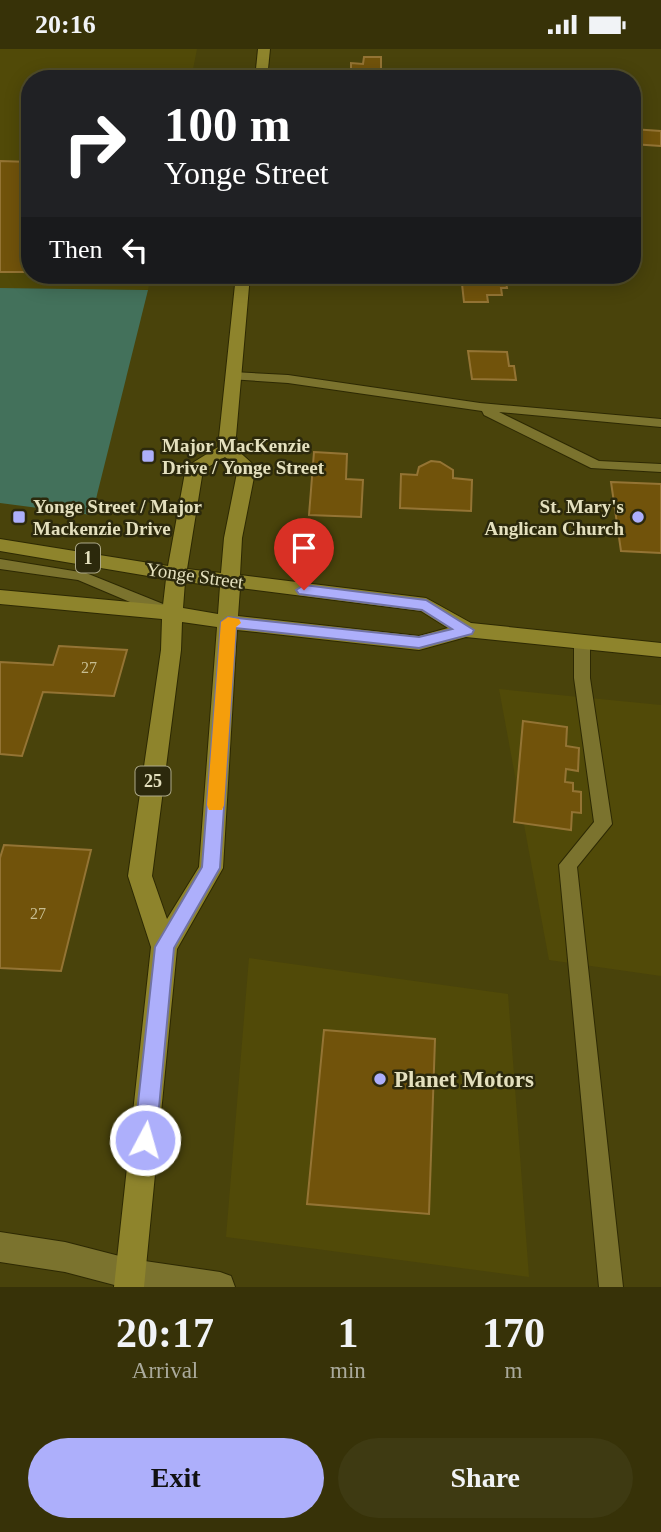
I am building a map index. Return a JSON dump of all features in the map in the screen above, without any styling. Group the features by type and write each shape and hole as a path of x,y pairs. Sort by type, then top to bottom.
{"main road":[{"path":"262,70 264,49"},
{"path":"226,449 242,284"},
{"name":"25","path":"130,1281 164,947 140,876 171,650 171,613 176,573 195,467 226,449 247,467 233,538 211,868 164,947"},
{"name":"Yonge Street","path":"0,545 176,573 426,605 466,630"},
{"name":"Yonge Street","path":"0,597 171,613 419,643 466,630 661,650"}],"street":[{"path":"0,1247 65,1257 130,1281 220,1287"}],"lane":[{"path":"233,376 288,379 480,407 661,423"},
{"path":"480,407 596,465 661,468"},
{"path":"0,564 81,576 171,613"},
{"path":"582,642 582,678 603,824 568,865 611,1287"}],"shaded area":[{"path":"0,49 197,49 193,70 21,70 21,284 149,284 148,290 0,288"},
{"path":"499,689 661,705 661,976 549,960"},
{"path":"249,958 508,994 529,1277 226,1237"}],"green space":[{"path":"0,288 148,290 92,515 0,503"}],"building":[{"path":"364,57 381,57 381,70 351,70 351,63 363,64"},
{"path":"641,130 661,131 661,146 641,145"},
{"path":"0,161 21,162 21,272 0,272"},
{"path":"462,284 506,284 507,288 501,288 502,295 487,295 488,302 464,302"},
{"path":"468,351 507,352 509,366 514,366 516,380 472,379"},
{"path":"314,452 347,454 346,479 363,480 361,517 309,515"},
{"path":"431,461 440,462 453,470 453,478 472,480 471,511 400,508 401,474 417,475 419,467"},
{"name":"St. Mary's Anglican Church","path":"611,482 661,484 661,553 621,551"},
{"path":"59,646 127,650 114,696 43,692 22,756 0,754 0,662 53,665"},
{"path":"523,721 567,727 566,746 579,748 578,771 566,769 565,782 573,783 573,791 581,792 581,813 572,812 571,830 514,822"},
{"path":"4,845 91,850 61,971 0,968 0,858"},
{"path":"324,1030 435,1039 429,1214 307,1204"}],"slow traffic":[{"path":"215,805 228,622 233,623"}],"place":[{"name":"Major MacKenzie Drive / Yonge Street","path":"148,456"},
{"name":"Yonge Street / Major Mackenzie Drive","path":"19,517"},
{"name":"St. Mary's Anglican Church","path":"638,517"},
{"name":"Planet Motors","path":"380,1079"}],"route":[{"path":"145,1140 164,947 211,868 228,622 419,643 466,630 426,605 304,590"}]}
